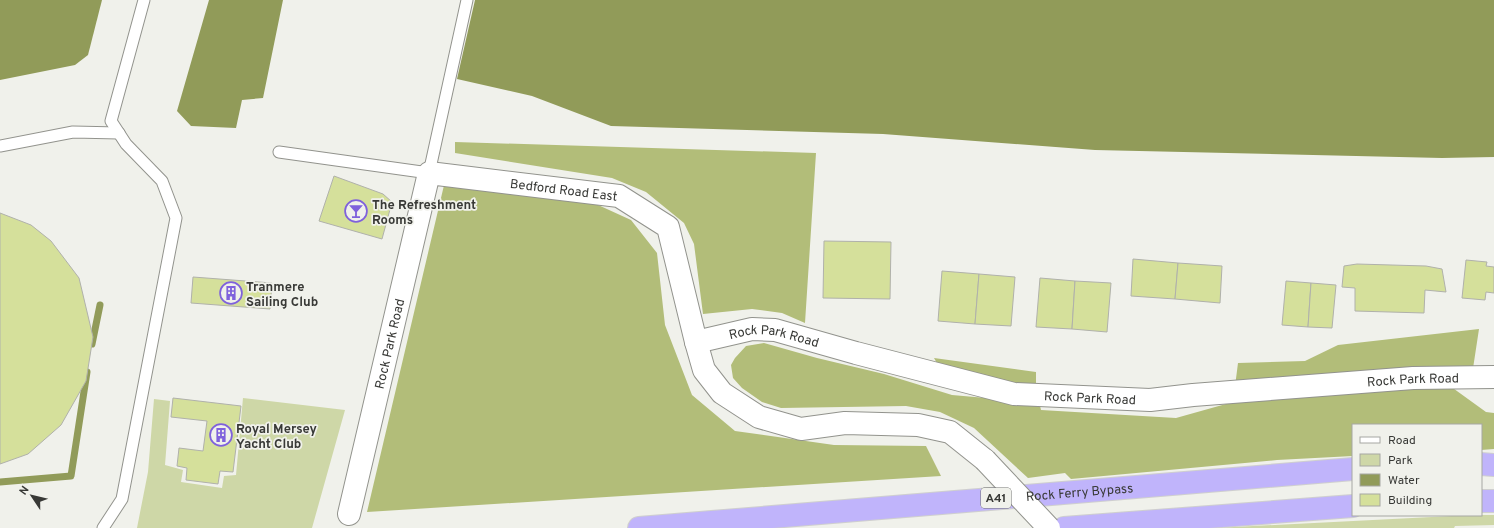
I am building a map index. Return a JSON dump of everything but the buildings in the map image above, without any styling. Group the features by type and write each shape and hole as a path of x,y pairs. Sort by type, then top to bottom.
{"highway":[{"path":"1482,464 1494,465"},
{"name":"Rock Ferry Bypass","path":"639,528 1352,469"},
{"path":"1482,501 1494,501"},
{"path":"1064,528 1352,506"}],"street":[{"name":"Bedford Road East","path":"429,173 618,196 668,227 704,370 722,393 759,417 801,429 845,423 918,426 950,432 985,460 1049,528"},
{"name":"Rock Park Road","path":"349,514 429,173"},
{"name":"Rock Park Road","path":"696,342 752,328 775,330 863,355 1014,394 1150,400 1193,395 1413,378 1494,377"}],"lane":[{"path":"103,528 122,499 176,218 162,181 126,144 111,121 144,0"},
{"path":"279,152 429,173 467,0"},
{"path":"0,146 73,132 119,133"}],"green space":[{"path":"243,398 345,410 312,528 137,528 148,472 154,399 170,401 165,465 183,470 181,482 222,488 224,476 236,475"},
{"path":"1494,515 1494,525 1455,526 1454,528 1215,528"}],"shaded area":[{"path":"455,142 816,153 805,323 782,313 752,309 703,314 694,244 684,223 646,192 612,178 455,153"},
{"path":"445,181 585,199 631,220 657,253 665,325 692,395 735,431 834,445 926,446 941,476 367,512"},
{"path":"1479,329 1472,375 1450,386 1486,412 1494,413 1494,449 1482,450 1482,424 1352,424 1352,456 1277,460 1071,479 1065,473 1028,478 974,428 940,412 906,406 781,408 762,402 742,388 733,378 731,365 746,346 764,343 817,358 884,374 952,395 986,398 945,377 934,358 1036,372 1036,388 1041,410 1176,418 1233,402 1238,363 1305,361 1338,345"}],"water":[{"path":"0,0 102,0 88,55 75,65 0,80"},
{"path":"209,0 283,0 263,98 242,100 236,128 191,126 177,111"},
{"path":"475,0 1494,0 1494,157 1442,158 1095,150 883,134 611,126 532,96 457,79"}],"waterway":[{"path":"92,344 100,305"},
{"path":"0,482 71,476 87,372"}],"place":[{"name":"The Refreshment Rooms","path":"356,211"},
{"name":"Tranmere Sailing Club","path":"231,293"},
{"name":"Royal Mersey Yacht Club","path":"221,435"}]}
